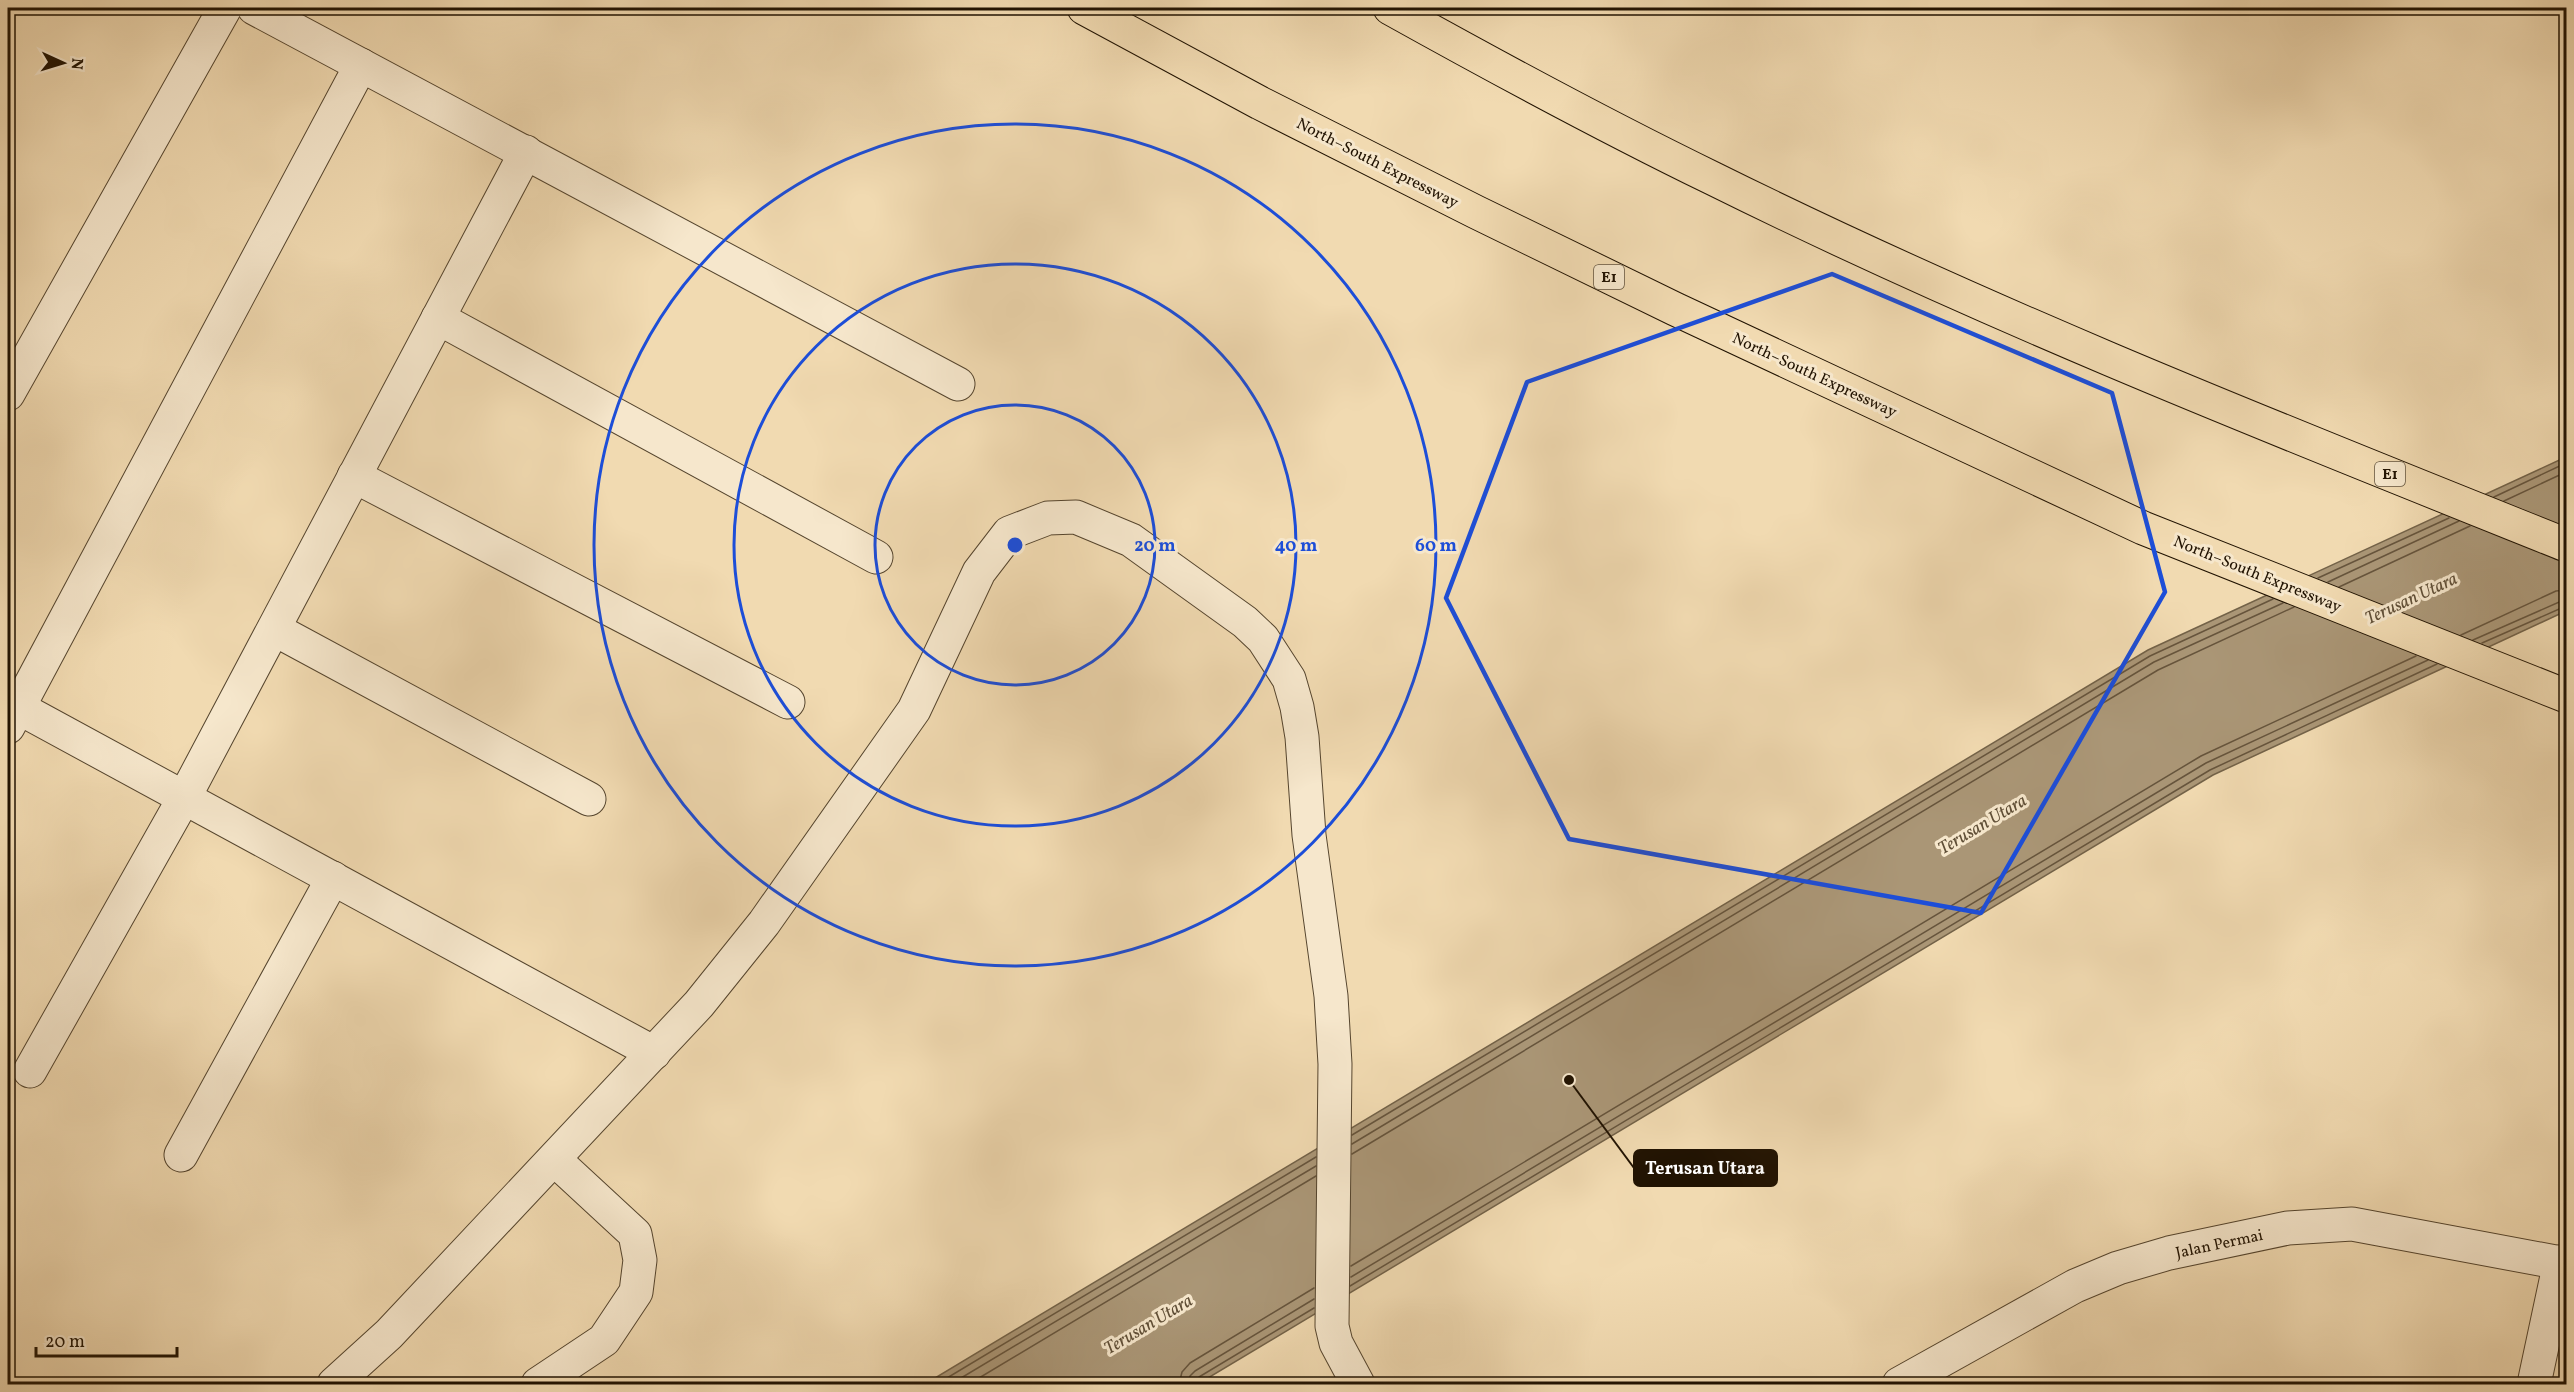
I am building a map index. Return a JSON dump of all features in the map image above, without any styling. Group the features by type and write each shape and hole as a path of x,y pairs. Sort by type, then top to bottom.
{"highway":[{"name":"North–South Expressway","path":"1084,8 1260,103 1486,217 1675,309 2143,528 2566,696"},
{"name":"E1","path":"1390,8 1534,87 1714,180 1979,302 2213,404 2566,545"}],"street":[{"path":"8,394 225,8"},
{"path":"254,8 958,384"},
{"path":"361,65 11,712 184,798 654,1053"},
{"path":"30,1071 184,798 526,152"},
{"path":"438,318 876,557"},
{"path":"354,476 788,702"},
{"path":"334,1384 389,1334 555,1160 699,1004 764,923 914,711 979,572 1009,533 1048,518 1076,517 1131,540 1214,598 1263,639 1289,679 1298,707 1302,737 1309,835 1331,996 1335,1064 1332,1326 1336,1343 1358,1384"},
{"path":"274,629 589,799"},
{"path":"181,1155 333,878"},
{"path":"538,1384 604,1340 636,1292 640,1260 635,1234 555,1160"},
{"name":"Jalan Permai","path":"1899,1384 2075,1286 2118,1268 2169,1253 2288,1228 2352,1224 2563,1263"},
{"path":"2534,1384 2563,1263"}],"highlighted area":[{"path":"1832,274 2112,393 2165,592 1981,913 1569,839 1446,598 1527,382"}],"water":[{"name":"Terusan Utara","path":"2566,457 2566,611 2213,775 1198,1384 925,1384 2148,650"}],"place":[{"name":"Terusan Utara","path":"1569,1080"}]}
